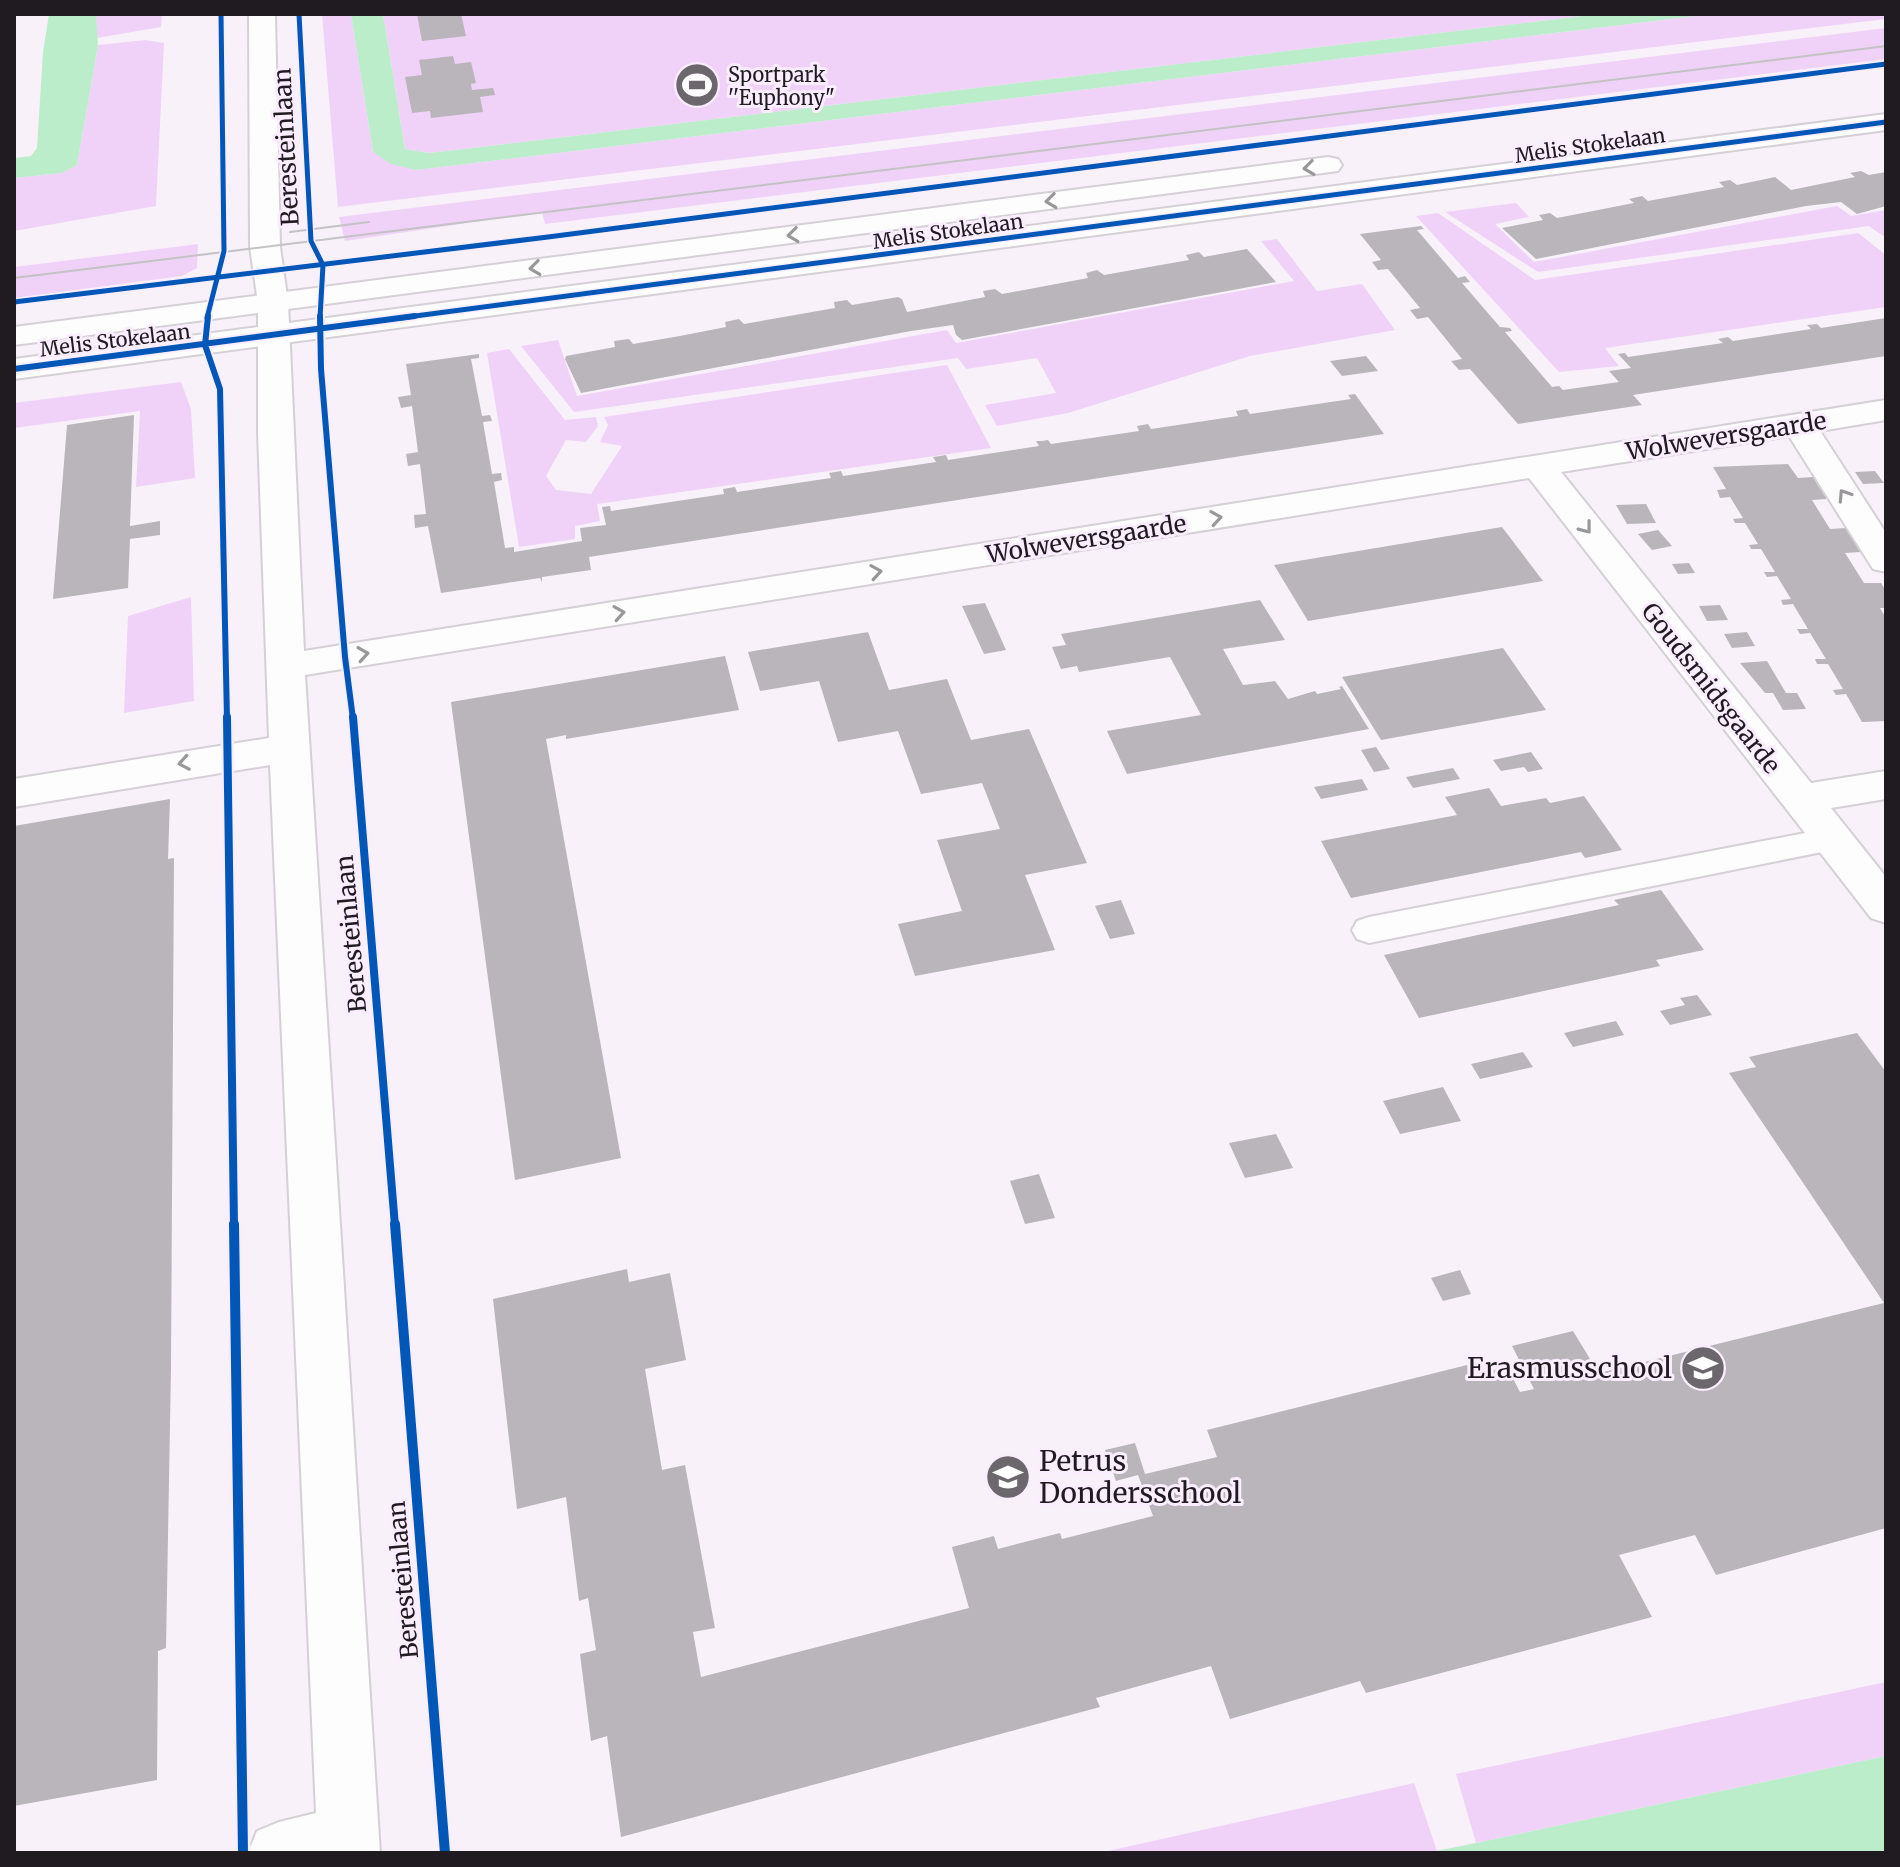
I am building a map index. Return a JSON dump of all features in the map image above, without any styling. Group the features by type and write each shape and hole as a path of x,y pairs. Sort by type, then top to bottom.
{"street":[{"name":"Beresteinlaan","path":"262,14 265,247 272,320 289,748 349,1845"},
{"name":"Melis Stokelaan","path":"14,336 272,320 1886,122"},
{"name":"Melis Stokelaan","path":"14,369 272,320 1363,161"},
{"name":"Wolweversgaarde","path":"285,666 1886,410"},
{"path":"1799,424 1886,561"},
{"name":"Goudsmidsgaarde","path":"1538,466 1886,907"},
{"path":"14,793 289,748"},
{"path":"1798,799 1886,785"},
{"path":"279,1853 349,1845"}],"lane":[{"path":"1369,930 1831,840"}],"shaded area":[{"path":"49,14 96,14 98,45 77,165 62,173 14,178 14,158 31,156 37,148 43,52"},
{"path":"96,14 162,14 161,27 97,38"},
{"path":"322,14 351,14 373,152 416,170 1712,14 1886,14 1886,19 338,207"},
{"path":"351,14 383,14 405,149 430,153 1599,14 1712,14 416,170 391,164 373,152"},
{"name":"Sportpark ''Euphony\"","path":"383,14 1599,14 430,153 405,149"},
{"path":"1886,28 1886,59 545,224 542,212 345,241 339,217"},
{"path":"145,40 164,43 156,206 14,231 14,178 62,173 77,165 98,45"},
{"path":"1516,203 1529,217 1495,224 1534,262 1837,206 1851,216 1886,210 1886,238 1869,226 1538,272 1445,212"},
{"path":"1438,213 1535,280 1858,233 1886,255 1886,307 1605,348 1619,366 1559,372 1416,216"},
{"path":"1277,239 1317,291 1362,284 1395,330 1250,356 1068,413 997,426 985,405 1056,393 1037,358 966,369 958,358 574,412 521,346 558,340 577,396 947,330 956,343 1294,281 1261,241"},
{"path":"198,244 197,268 182,276 14,298 14,267"},
{"path":"509,349 565,420 596,417 598,426 586,442 566,440 546,476 556,490 591,494 622,446 600,442 608,425 604,417 947,365 991,448 597,504 600,521 575,526 575,539 519,547 487,353"},
{"path":"181,382 191,409 195,478 136,487 140,411 14,428 14,403"},
{"path":"191,597 194,701 124,713 128,616"},
{"path":"1886,1682 1886,1756 1476,1843 1456,1774"},
{"path":"1886,1756 1886,1853 1426,1853 1476,1843"},
{"path":"1414,1783 1437,1851 1099,1853"}],"building":[{"path":"417,14 461,14 466,36 422,41"},
{"path":"453,56 455,64 471,62 476,83 471,84 472,90 493,88 495,95 480,97 483,112 431,118 430,111 412,113 405,77 422,75 419,60"},
{"path":"1861,171 1869,175 1886,172 1886,206 1857,214 1841,202 1806,206 1536,259 1502,228 1543,220 1539,215 1550,213 1557,218 1634,203 1629,199 1642,196 1648,201 1724,187 1719,182 1730,180 1737,185 1775,177 1791,190 1855,177 1850,173"},
{"path":"1421,226 1424,229 1417,230 1458,278 1465,276 1470,282 1462,283 1500,327 1510,328 1512,331 1505,332 1552,387 1559,386 1563,390 1619,382 1609,371 1631,368 1618,354 1625,353 1628,357 1723,343 1718,339 1728,337 1733,341 1811,329 1807,325 1817,324 1821,328 1886,318 1886,356 1633,395 1642,405 1518,424 1470,369 1459,370 1451,361 1462,359 1428,317 1417,319 1410,310 1420,308 1388,269 1378,270 1372,262 1381,260 1360,234"},
{"path":"1247,249 1276,282 962,340 956,335 953,325 581,393 565,359 566,356 615,347 614,341 629,339 633,344 680,336 726,327 725,322 739,319 744,324 835,308 834,302 847,300 852,305 898,297 902,299 907,312 985,297 983,291 995,289 1002,294 1088,278 1086,273 1097,270 1104,275 1189,260 1186,255 1199,252 1204,257"},
{"path":"479,354 479,358 471,359 482,416 490,415 492,421 483,422 492,474 501,473 502,480 494,482 505,548 514,547 514,552 582,541 580,528 606,525 602,507 610,506 611,511 724,494 723,489 735,487 737,492 831,478 829,473 841,471 843,476 936,462 933,457 946,455 948,460 1039,446 1036,441 1048,440 1051,444 1139,431 1137,426 1148,424 1151,429 1238,416 1236,411 1247,409 1250,414 1351,399 1348,395 1355,394 1384,434 589,557 591,570 542,577 542,582 540,578 441,593 428,526 415,528 414,515 426,514 420,464 408,466 406,454 418,452 412,406 401,408 398,397 411,395 406,364"},
{"path":"1366,356 1378,371 1342,376 1330,361"},
{"path":"134,415 130,526 160,521 160,535 130,539 128,588 53,599 67,425"},
{"path":"1788,464 1798,478 1813,477 1827,499 1812,500 1830,529 1846,528 1861,552 1845,553 1864,583 1881,583 1886,591 1886,608 1880,608 1886,618 1886,721 1862,722 1846,694 1836,695 1833,690 1843,689 1828,664 1817,664 1815,659 1826,659 1810,633 1800,634 1797,629 1808,629 1793,604 1783,605 1781,600 1791,599 1777,576 1767,577 1764,572 1775,572 1761,549 1751,549 1749,545 1758,544 1745,523 1735,523 1733,519 1743,518 1730,497 1720,498 1717,490 1726,489 1713,467"},
{"path":"1875,471 1884,483 1863,484 1855,472"},
{"path":"1646,504 1656,523 1627,524 1616,505"},
{"path":"1502,527 1543,581 1308,621 1274,565"},
{"path":"1658,530 1672,546 1652,550 1638,534"},
{"path":"1689,563 1695,573 1678,574 1672,564"},
{"path":"1260,600 1285,640 1223,649 1243,685 1275,681 1288,699 1315,691 1317,694 1341,689 1339,687 1342,686 1369,729 1127,774 1107,731 1201,715 1170,657 1079,672 1077,666 1061,669 1052,647 1066,645 1061,634"},
{"path":"985,603 1006,650 984,654 962,606"},
{"path":"1720,605 1728,620 1707,621 1699,606"},
{"path":"868,632 889,690 947,679 971,740 1029,729 1087,863 1025,875 1055,950 915,976 898,924 962,911 937,840 1000,829 982,783 921,794 898,731 838,742 819,681 760,691 748,652"},
{"path":"1747,632 1755,646 1732,648 1724,634"},
{"path":"1503,648 1546,710 1381,740 1342,677"},
{"path":"725,656 739,710 566,739 566,735 546,739 621,1158 515,1180 451,702"},
{"path":"1767,661 1786,693 1797,693 1806,709 1783,710 1773,693 1765,693 1740,663"},
{"path":"1376,747 1390,769 1374,772 1361,750"},
{"path":"1531,752 1543,769 1528,772 1524,767 1501,771 1493,760"},
{"path":"1453,768 1460,779 1413,788 1406,777"},
{"path":"1362,779 1368,790 1321,799 1314,787"},
{"path":"1489,788 1501,806 1546,798 1550,803 1584,796 1622,850 1585,858 1581,852 1351,898 1321,841 1457,815 1445,797"},
{"path":"170,799 168,859 174,858 171,1368 166,1648 158,1651 157,1780 14,1806 14,826"},
{"path":"1661,890 1704,950 1656,960 1660,966 1419,1018 1384,955 1619,905 1614,900"},
{"path":"1121,900 1135,934 1110,939 1095,906"},
{"path":"1697,995 1712,1015 1670,1025 1660,1011 1685,1005 1680,998"},
{"path":"1616,1021 1624,1035 1573,1047 1564,1033"},
{"path":"1857,1033 1886,1072 1886,1528 1716,1575 1695,1535 1619,1555 1652,1617 1366,1693 1360,1681 1230,1719 1211,1666 1096,1698 1100,1707 621,1837 607,1736 591,1741 580,1654 596,1650 588,1598 579,1601 566,1497 517,1509 493,1299 627,1269 629,1282 670,1273 686,1360 645,1369 662,1470 685,1465 715,1628 693,1632 701,1677 969,1608 952,1547 994,1536 998,1549 1060,1533 1062,1539 1153,1516 1138,1475 1116,1481 1105,1450 1135,1443 1145,1474 1217,1457 1207,1430 1467,1365 1472,1375 1507,1367 1520,1392 1534,1389 1512,1346 1573,1331 1598,1372 1884,1303 1729,1073 1756,1067 1749,1057"},
{"path":"1523,1052 1533,1067 1480,1079 1471,1064"},
{"path":"1443,1087 1461,1121 1400,1134 1383,1101"},
{"path":"1276,1134 1293,1168 1245,1178 1229,1143"},
{"path":"1039,1174 1055,1218 1025,1224 1010,1181"},
{"path":"1460,1270 1471,1294 1443,1301 1431,1278"}],"tram line":[{"path":"14,278 1886,46"},
{"path":"290,232 369,222"}],"cycle path":[{"path":"221,14 224,251 208,312 205,345 220,389 223,476 243,1853"},
{"path":"299,14 311,241 323,265 321,369 345,657 356,738 445,1853"},
{"path":"14,302 548,237 1886,64"},
{"path":"14,369 1886,122"}],"place":[{"name":"Sportpark ''Euphony\"","path":"697,85"},
{"name":"Erasmusschool","path":"1703,1368"},
{"name":"Petrus Dondersschool","path":"1008,1477"}]}
